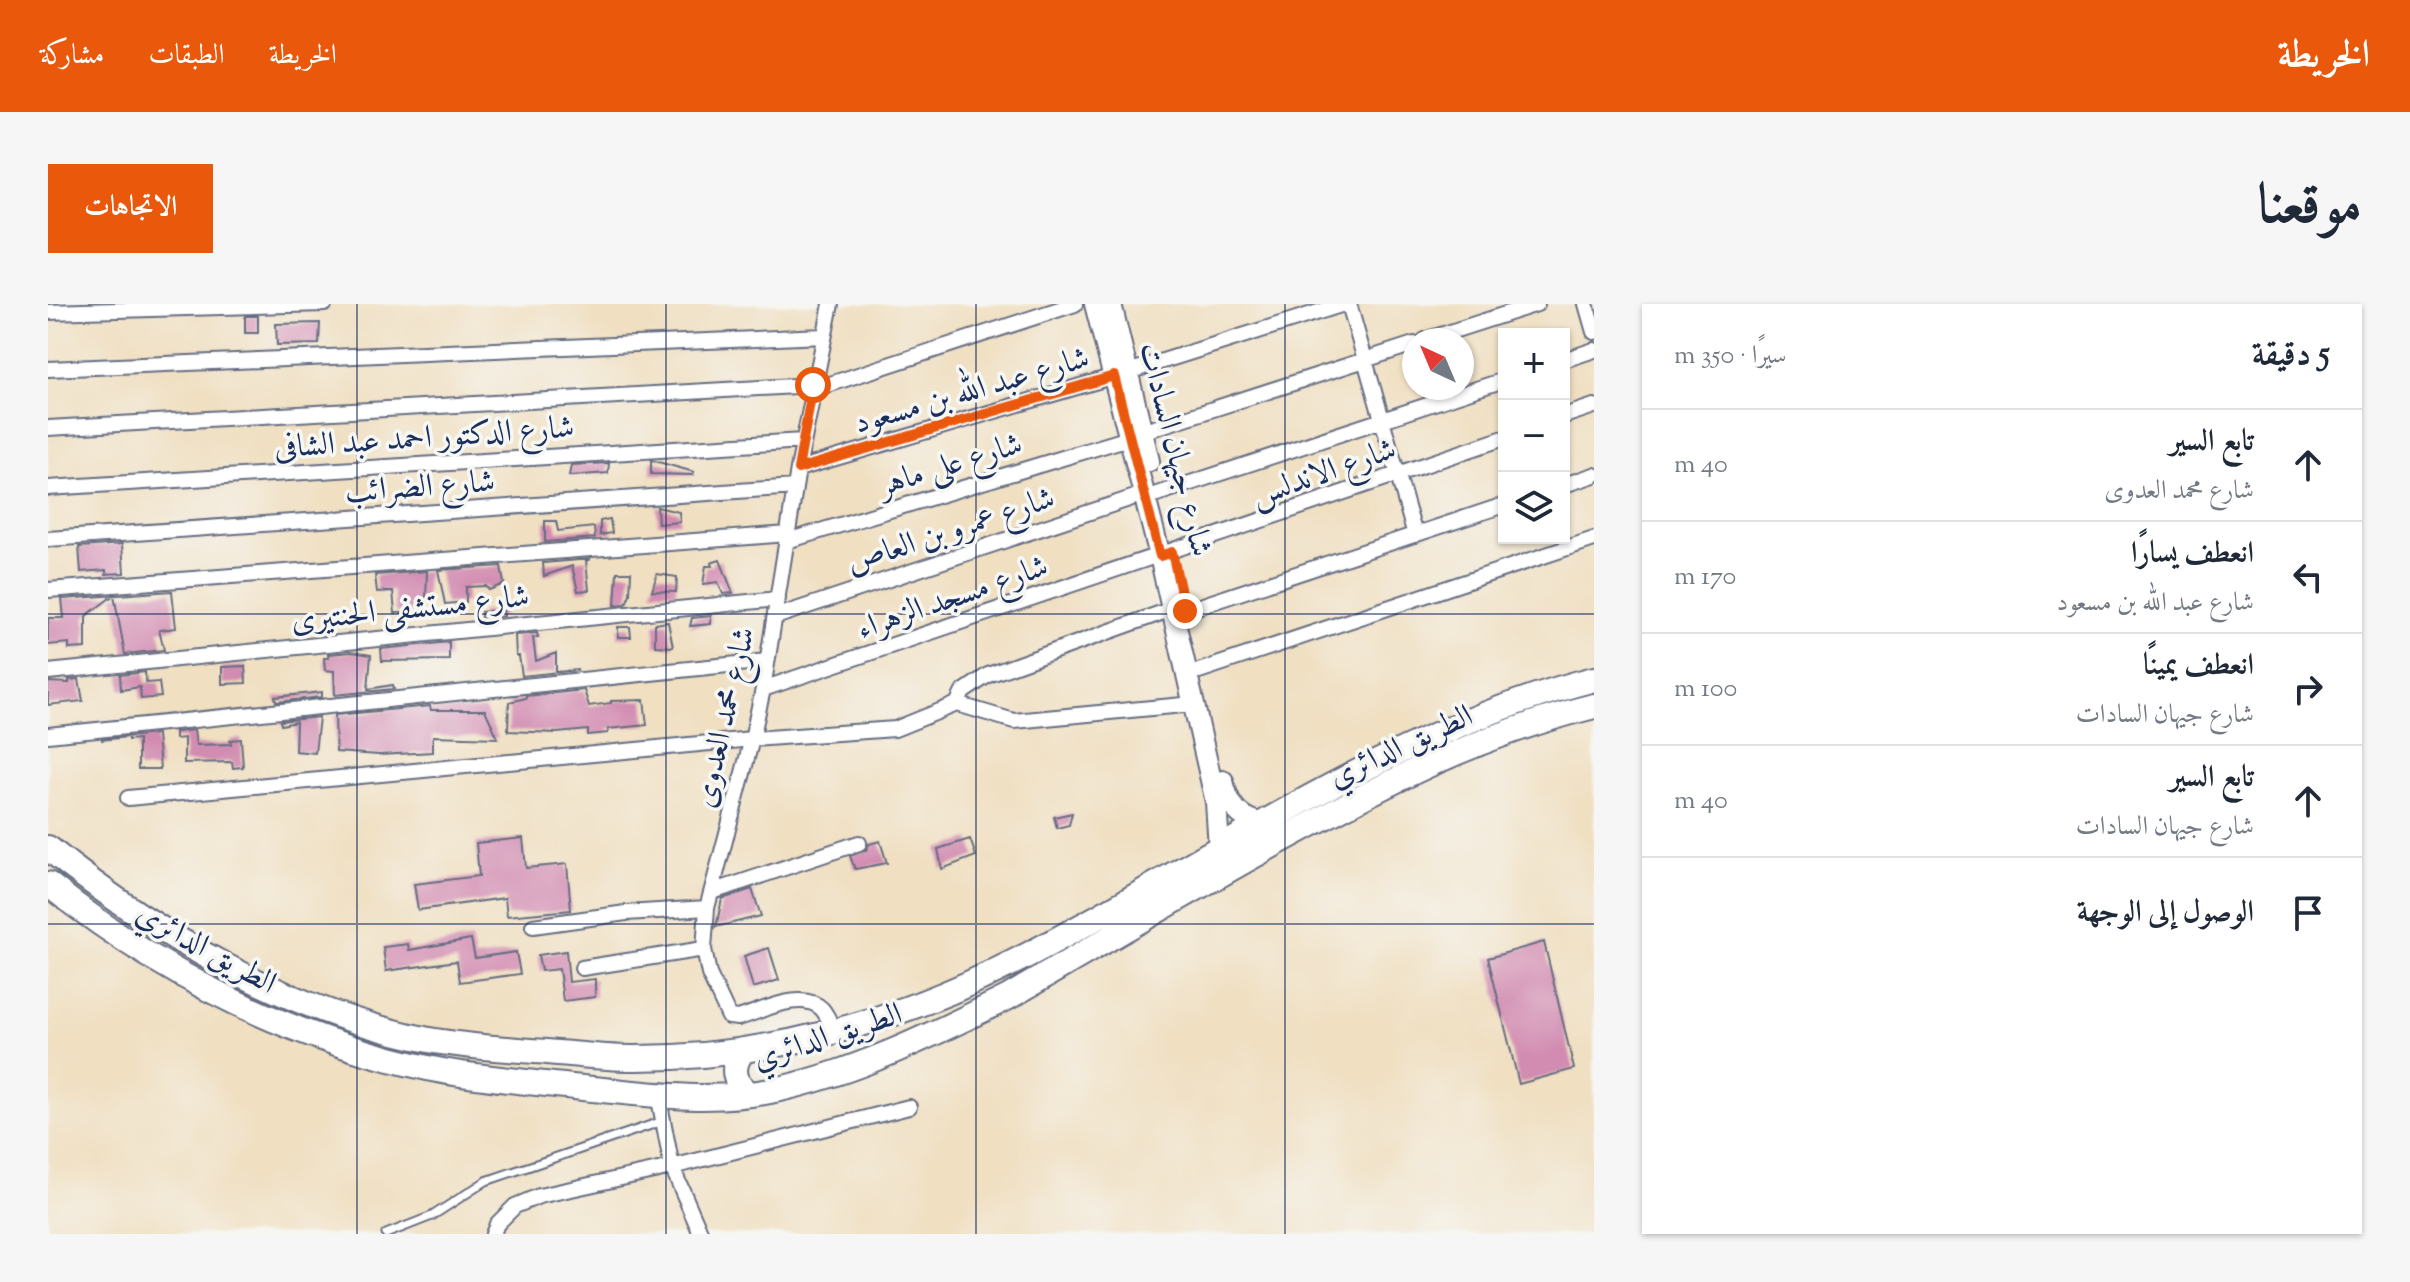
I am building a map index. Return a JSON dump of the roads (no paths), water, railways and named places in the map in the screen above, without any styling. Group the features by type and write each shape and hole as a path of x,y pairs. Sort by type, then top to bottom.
{"highway":[{"name":"الطريق الدائري","path":"48,848 111,897 182,942 250,977 335,1014 399,1033 454,1044 626,1058 742,1052 834,1031 905,1009 981,978 1263,824 1446,729 1522,699 1594,679"},
{"name":"الطريق الدائري","path":"48,884 172,971 232,1003 294,1029 362,1051 472,1076 658,1094 705,1097 751,1094 791,1086 837,1071 969,1017 1413,770 1508,730 1594,706"},
{"path":"742,1052 737,1058 734,1072 740,1086 751,1094"},
{"path":"626,1058 637,1065 640,1077 638,1084 629,1092"}],"main road":[{"name":"شارع جيهان السادات","path":"1095,304 1121,374"},
{"name":"شارع جيهان السادات","path":"1111,304 1121,374 1179,610 1194,704 1216,802 1219,848"},
{"name":"شارع جيهان السادات","path":"1179,610 1199,671 1228,799 1242,816 1263,824"}],"street":[{"path":"48,312 325,304"},
{"name":"شارع محمد العدوى","path":"831,304 798,469 763,689 707,908 704,949 709,974 729,1017 738,1018 806,1001 820,1007 834,1031"},
{"path":"48,428 813,388 1075,304"},
{"path":"1346,304 1415,535"},
{"name":"شارع عبد الله بن مسعود","path":"798,469 1346,304"},
{"path":"1462,328 1537,304"},
{"path":"1586,304 1594,332"},
{"path":"48,369 824,336"},
{"name":"شارع على ماهر","path":"48,590 788,537 1136,435 1402,348"},
{"path":"1570,358 1594,350"},
{"name":"شارع عمرو بن العاص","path":"775,617 1498,382"},
{"path":"1570,414 1594,406"},
{"name":"شارع الاندلس","path":"1166,554 1498,440"},
{"name":"شارع الدكتور احمد عبد الشافى","path":"48,488 803,441"},
{"path":"1570,483 1594,475"},
{"name":"شارع الضرائب","path":"48,539 795,487"},
{"path":"957,704 963,692 988,675 1498,507"},
{"path":"1199,671 1594,539"},
{"name":"شارع مسجد الزهراء","path":"763,689 1166,554"},
{"name":"شارع مستشفى الحنتيرى","path":"48,672 778,599"},
{"path":"48,735 767,661"},
{"path":"128,798 752,739 895,729 957,704 1014,721 1194,704"},
{"path":"712,892 859,843"},
{"path":"533,926 626,913 707,908"},
{"path":"582,968 704,949"},
{"path":"658,1094 672,1167 701,1234"},
{"path":"493,1234 497,1224 515,1206 539,1196 672,1167 909,1107"}],"lane":[{"path":"386,1234 432,1216 486,1181 663,1121"}]}
